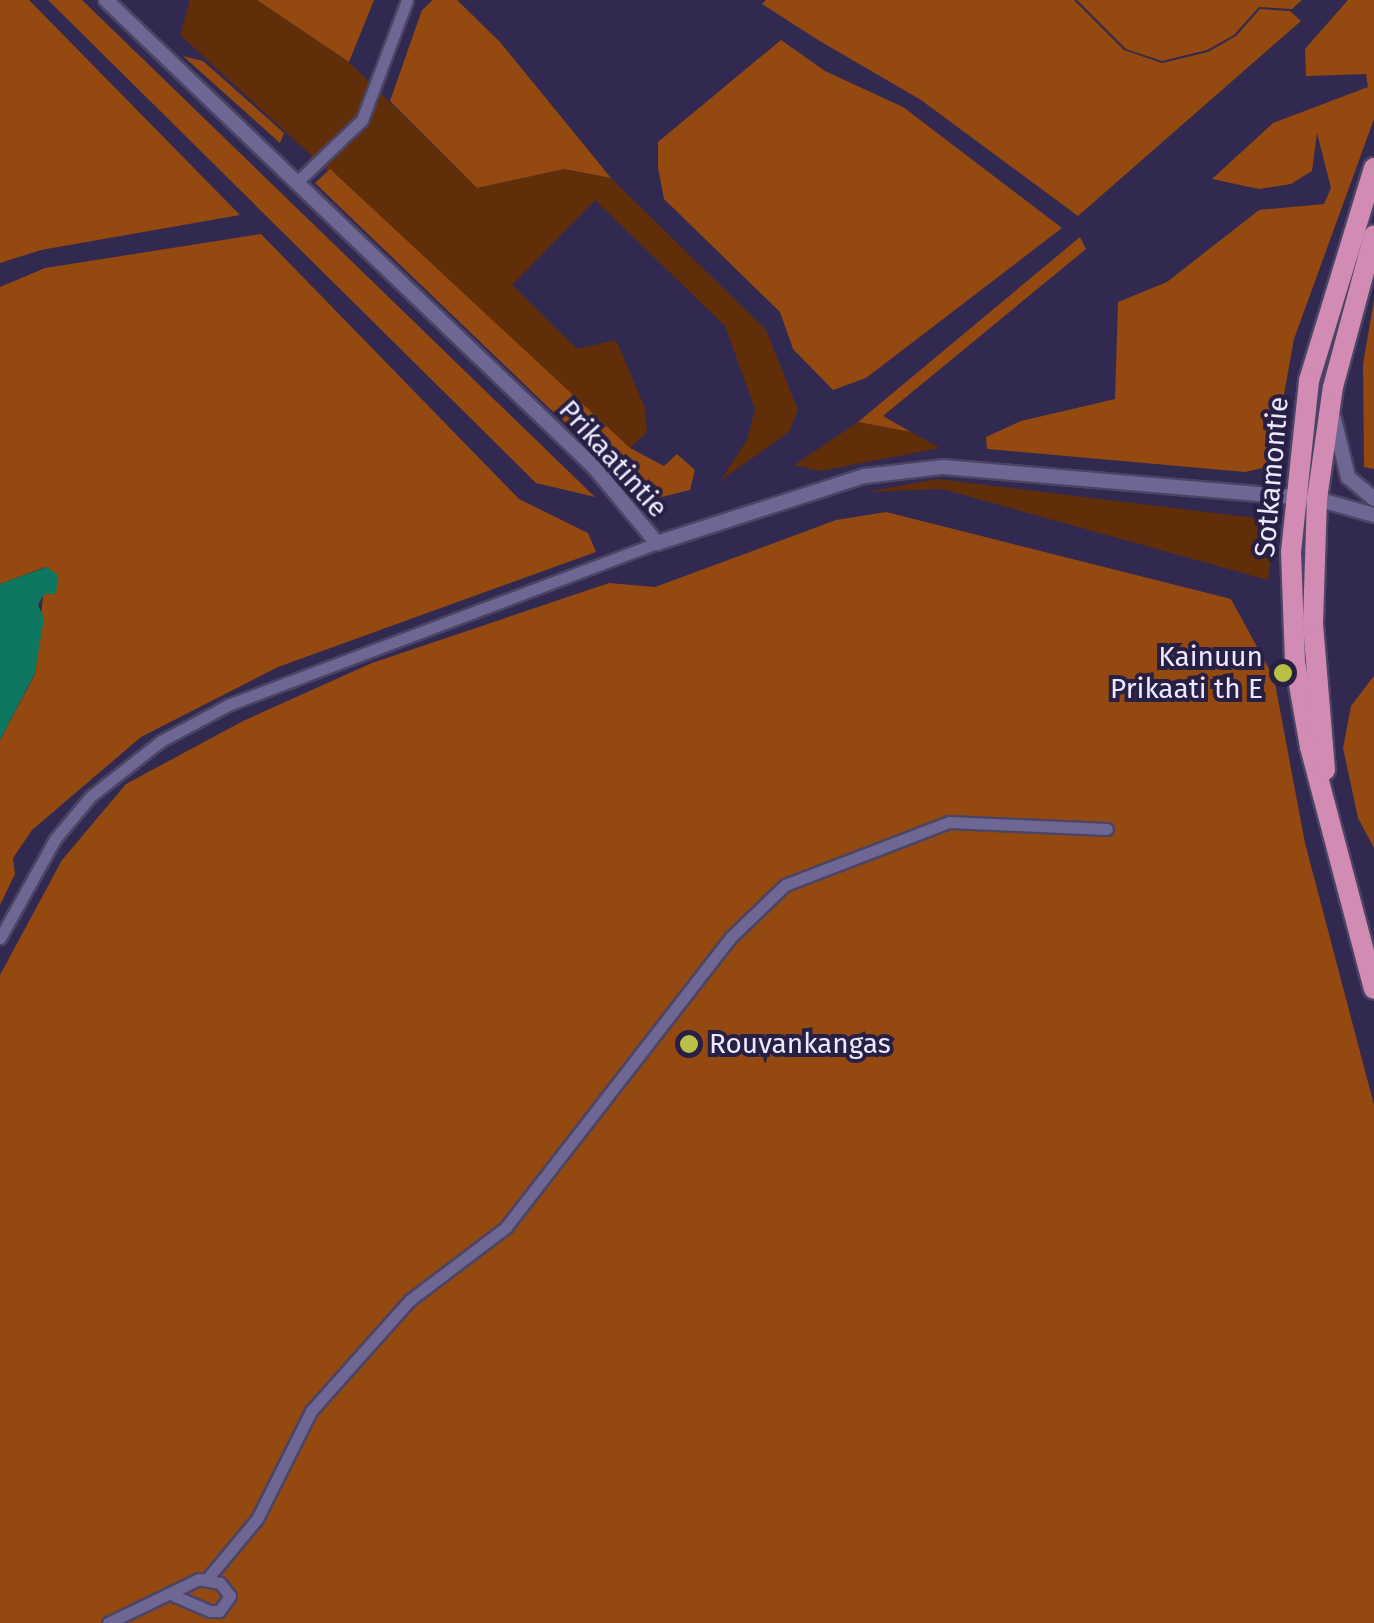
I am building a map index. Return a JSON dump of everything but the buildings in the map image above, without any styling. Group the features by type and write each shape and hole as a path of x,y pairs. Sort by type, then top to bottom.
{"highway":[{"name":"Sotkamontie","path":"1374,168 1320,328 1294,496 1295,662 1374,989"},
{"name":"Sotkamontie","path":"1326,796 1313,624 1317,499 1331,398 1374,234"}],"street":[{"name":"Prikaatintie","path":"106,0 592,465 656,542 865,476 943,467 1294,496 1374,515"},
{"path":"296,183 362,120 407,0"},
{"path":"1331,398 1341,461 1360,490 1374,499"},
{"path":"0,938 67,825 91,796 161,742 228,705 656,542"},
{"path":"108,1623 132,1607 174,1596 191,1581 207,1579 257,1518 312,1410 410,1300 506,1226 730,938 774,895 810,870 949,822 1107,829"},
{"path":"174,1596 219,1611 230,1596 207,1579"}],"shaded area":[{"path":"0,0 29,0 240,215 41,250 0,263"},
{"path":"48,0 82,0 595,497 536,483"},
{"path":"190,0 257,0 349,62 477,188 564,169 611,178 766,330 798,410 789,432 720,481 747,440 755,409 725,326 595,200 512,285 577,349 616,340 645,408 647,432 630,448 180,35"},
{"path":"257,0 374,0 349,62"},
{"path":"433,0 457,0 500,42 611,178 564,169 477,188 390,101 422,10"},
{"path":"766,0 1074,0 1124,50 1162,63 1208,52 1236,36 1260,9 1290,11 1301,21 1078,216 921,100 762,4"},
{"path":"1077,0 1302,0 1292,9 1259,7 1234,35 1207,50 1162,61 1126,49"},
{"path":"1348,0 1374,0 1374,119 1294,339 1271,466 1245,472 987,449 986,437 1021,421 1115,399 1118,302 1167,282 1259,210 1324,204 1331,188 1317,133 1312,171 1291,184 1259,189 1212,179 1273,123 1368,87 1366,74 1306,76 1305,49"},
{"path":"781,40 825,71 903,107 1062,228 866,378 833,390 793,349 780,312 664,199 658,168 658,142"},
{"path":"183,56 203,61 284,133 280,143"},
{"path":"330,169 630,448 664,466 677,454 695,470 690,490 653,499 550,409 315,183"},
{"path":"261,234 519,499 588,533 596,552 278,667 141,737 32,830 13,858 15,874 0,905 0,740 35,674 46,567 0,584 0,287 45,268"},
{"path":"1080,237 1086,249 883,416 911,432 858,422"},
{"path":"1374,300 1374,469 1364,467 1363,364"},
{"path":"858,422 911,432 940,448 821,471 794,465"},
{"path":"937,479 1256,518 1275,528 1268,580 942,489 867,492"},
{"path":"886,512 1231,599 1274,678 1305,843 1374,1105 1374,1623 0,1623 0,975 62,860 126,784 243,721 372,663 609,583 655,587 836,520"},
{"path":"47,567 58,575 56,594 44,594 38,605 44,618 35,673 0,740 0,584"},
{"path":"1374,676 1374,848 1358,818 1343,748 1351,706"}],"place":[{"name":"Kainuun Prikaati th E","path":"1283,673"},
{"name":"Rouvankangas","path":"689,1044"}]}
